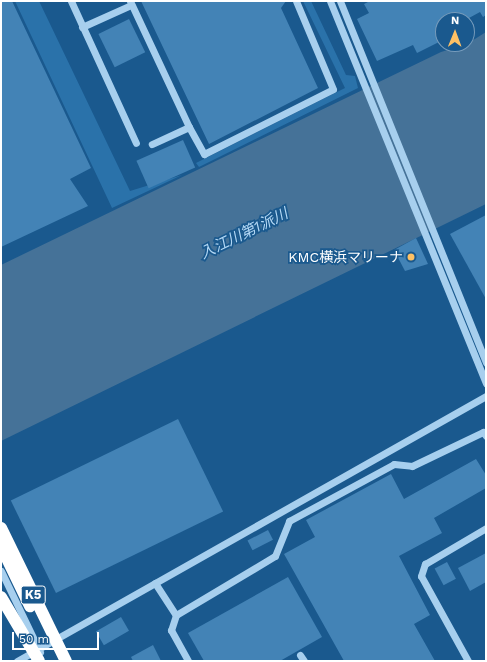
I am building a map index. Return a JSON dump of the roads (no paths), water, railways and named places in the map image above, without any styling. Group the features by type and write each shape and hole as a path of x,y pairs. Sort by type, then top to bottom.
{"highway":[{"name":"K5","path":"1,527 66,661"},
{"name":"K5","path":"1,546 56,661"},
{"path":"1,597 39,661"}],"street":[{"path":"71,1 136,143"},
{"path":"82,27 130,3 189,127 204,154 333,89 296,1"},
{"path":"330,1 486,383"},
{"path":"340,1 486,364"},
{"path":"152,144 189,127"},
{"path":"17,661 486,396"},
{"path":"188,661 171,630 176,616 275,556 289,521 394,464 412,466 484,432 486,436"},
{"path":"1,527 66,661"},
{"path":"468,661 421,576 425,564 486,528"},
{"path":"1,571 44,661"},
{"path":"155,583 176,616"}],"water":[{"name":"入江川第1派川","path":"486,32 486,204 1,441 1,265 441,52 475,52 475,39"}],"place":[{"name":"KMC横浜マリーナ","path":"411,257"}]}
